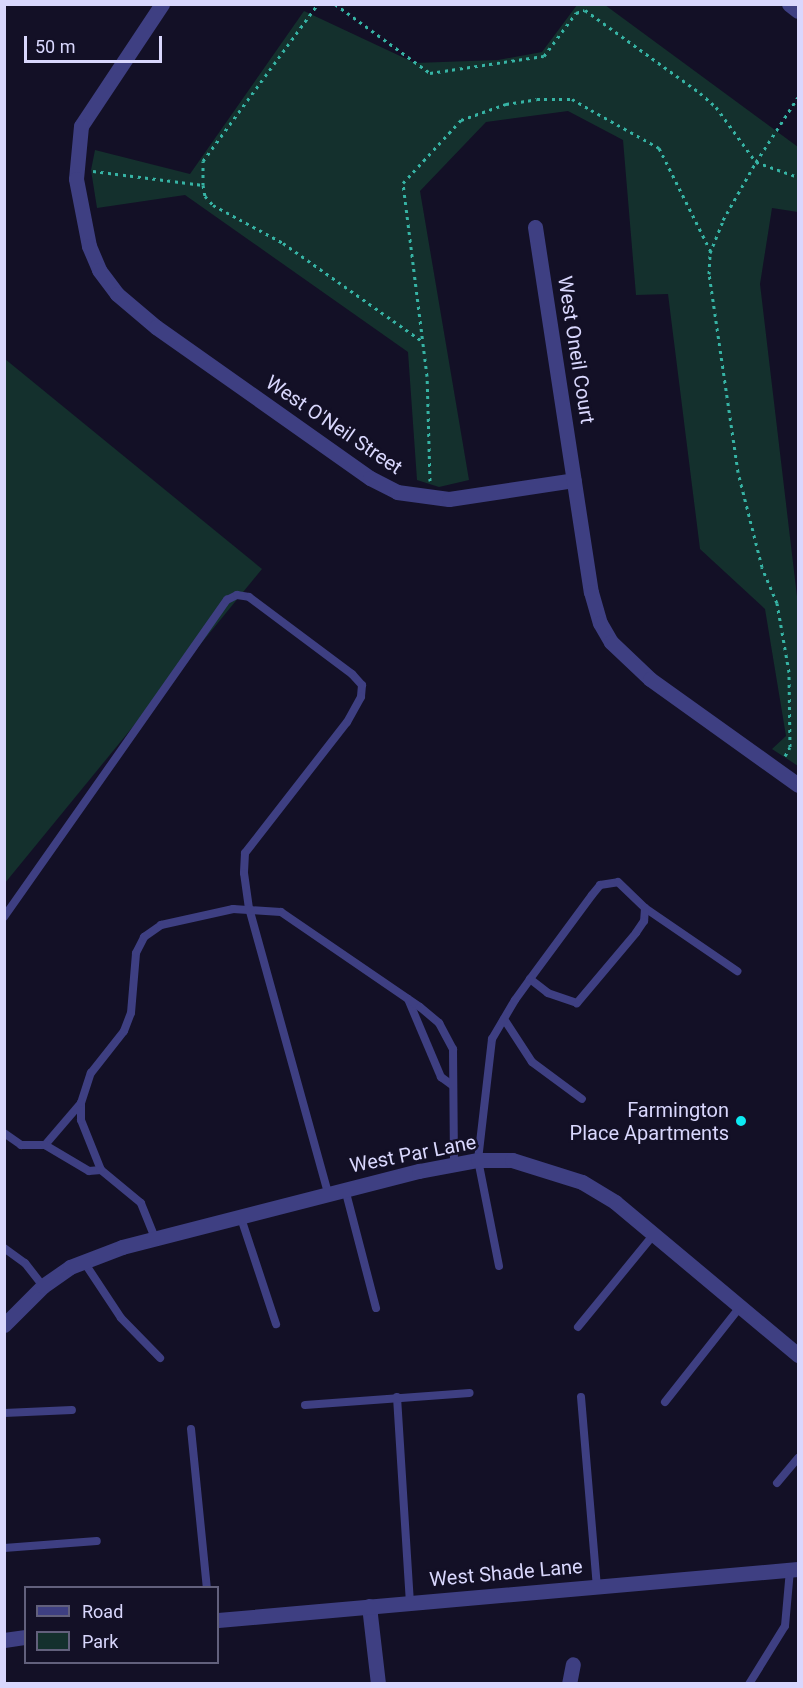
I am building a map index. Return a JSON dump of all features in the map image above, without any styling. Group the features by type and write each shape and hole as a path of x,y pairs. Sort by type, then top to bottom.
{"street":[{"name":"West O'Neil Street","path":"162,4 93,104 81,126 76,179 89,246 99,270 134,310 370,478 397,492 449,499 574,480"},
{"path":"789,4 798,11"},
{"name":"West Oneil Court","path":"535,227 574,480"},
{"path":"574,480 591,592 611,642 650,679 798,784"},
{"name":"West Par Lane","path":"4,1325 43,1286 84,1262 155,1238 240,1215 478,1160 523,1163 582,1182 615,1202 798,1355"},
{"name":"West Shade Lane","path":"219,1620 794,1569"},
{"path":"369,1606 378,1683"},
{"path":"4,1640 24,1637"},
{"path":"569,1683 573,1664"}],"lane":[{"path":"4,917 227,600 237,595 249,597 362,685 361,697 347,722 245,853 249,908 328,1193"},
{"path":"499,1266 478,1160 492,1039 530,979 600,885 618,882 645,908 736,971"},
{"path":"155,1238 141,1203 101,1170 81,1120 81,1103 91,1073 124,1031 136,982 136,953 144,937 161,926 249,908 282,912 408,998 439,1023 453,1049 454,1164"},
{"path":"530,979 548,993 577,1003 636,933 644,921 645,908"},
{"path":"408,998 441,1077 452,1084"},
{"path":"504,1019 532,1062 582,1099"},
{"path":"45,1145 81,1103"},
{"path":"4,1133 21,1145 45,1145 89,1171 101,1170"},
{"path":"345,1189 376,1308"},
{"path":"240,1215 276,1324"},
{"path":"578,1327 654,1234"},
{"path":"4,1248 25,1263 43,1286"},
{"path":"84,1262 121,1318 160,1358"},
{"path":"665,1402 740,1307"},
{"path":"305,1405 470,1393"},
{"path":"397,1397 410,1603"},
{"path":"581,1397 597,1586"},
{"path":"4,1413 72,1410"},
{"path":"191,1429 207,1586"},
{"path":"777,1483 798,1458"},
{"path":"4,1548 96,1541"},
{"path":"749,1683 785,1626 794,1569"}],"path":[{"path":"318,4 203,161 205,196 213,205 283,243 423,342"},
{"path":"335,4 430,74 544,56 576,12 585,10 716,107 756,162 798,177"},
{"path":"784,759 790,747 789,672 777,603 762,567 738,472 709,274 711,252 723,219 798,97"},
{"path":"430,483 423,342 403,183 461,120 494,107 537,99 572,99 659,148 711,252"},
{"path":"93,171 203,184"}],"green space":[{"path":"577,5 605,5 798,147 798,212 772,208 760,284 798,605 798,766 772,749 786,736 765,609 700,549 668,294 636,295 623,140 568,111 486,122 420,191 469,480 439,487 417,480 408,352 185,195 97,208 91,170 95,150 190,174 304,11 415,63 498,60 542,52"},
{"path":"5,359 262,569 5,883"}],"place":[{"name":"Farmington Place Apartments","path":"741,1121"}]}
